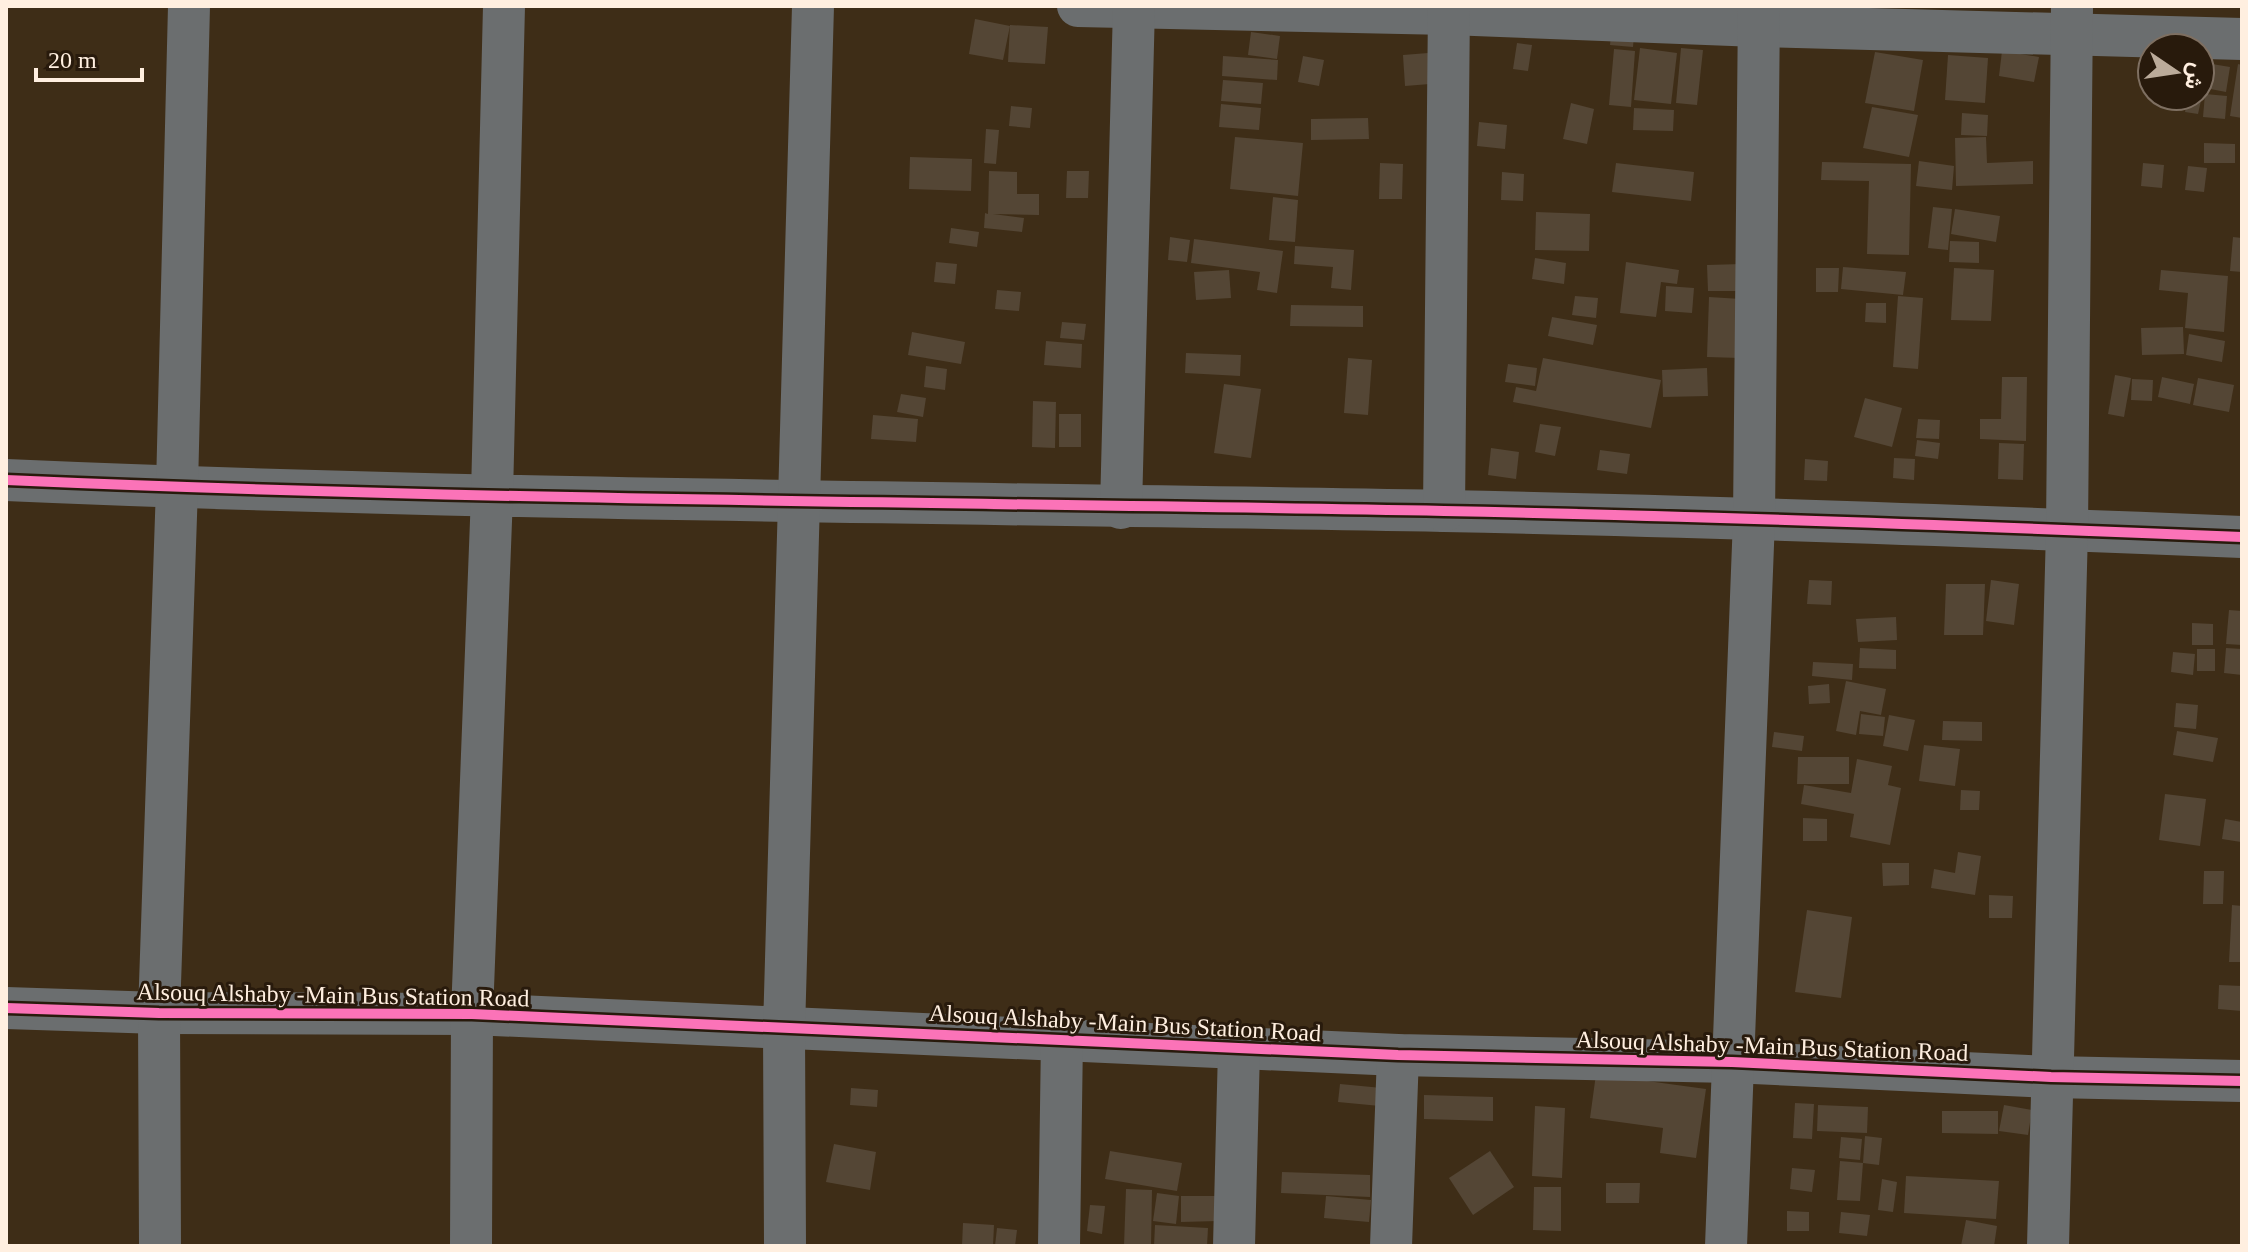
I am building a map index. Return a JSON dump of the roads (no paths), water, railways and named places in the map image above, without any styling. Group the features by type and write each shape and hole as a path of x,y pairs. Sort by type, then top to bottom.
{"street":[{"path":"160,1246 159,1013 189,6"},
{"path":"471,1246 472,1014 492,495 504,6"},
{"path":"785,1246 784,1030 813,6"},
{"path":"1078,6 2071,20 2242,39"},
{"path":"1121,508 1134,7"},
{"path":"1444,511 1449,10"},
{"path":"1726,1246 1754,519 1758,16"},
{"path":"2048,1246 2067,530 2071,20"},
{"path":"6,480 492,495 1121,508 1444,511 2242,537"},
{"name":"Alsouq Alshaby -Main Bus Station Road","path":"6,1008 159,1013 472,1014 784,1030 1062,1038 1239,1049 1732,1062 2051,1077 2242,1081"},
{"path":"1059,1246 1062,1038"},
{"path":"1234,1246 1239,1049"},
{"path":"1391,1246 1398,1055"}]}
